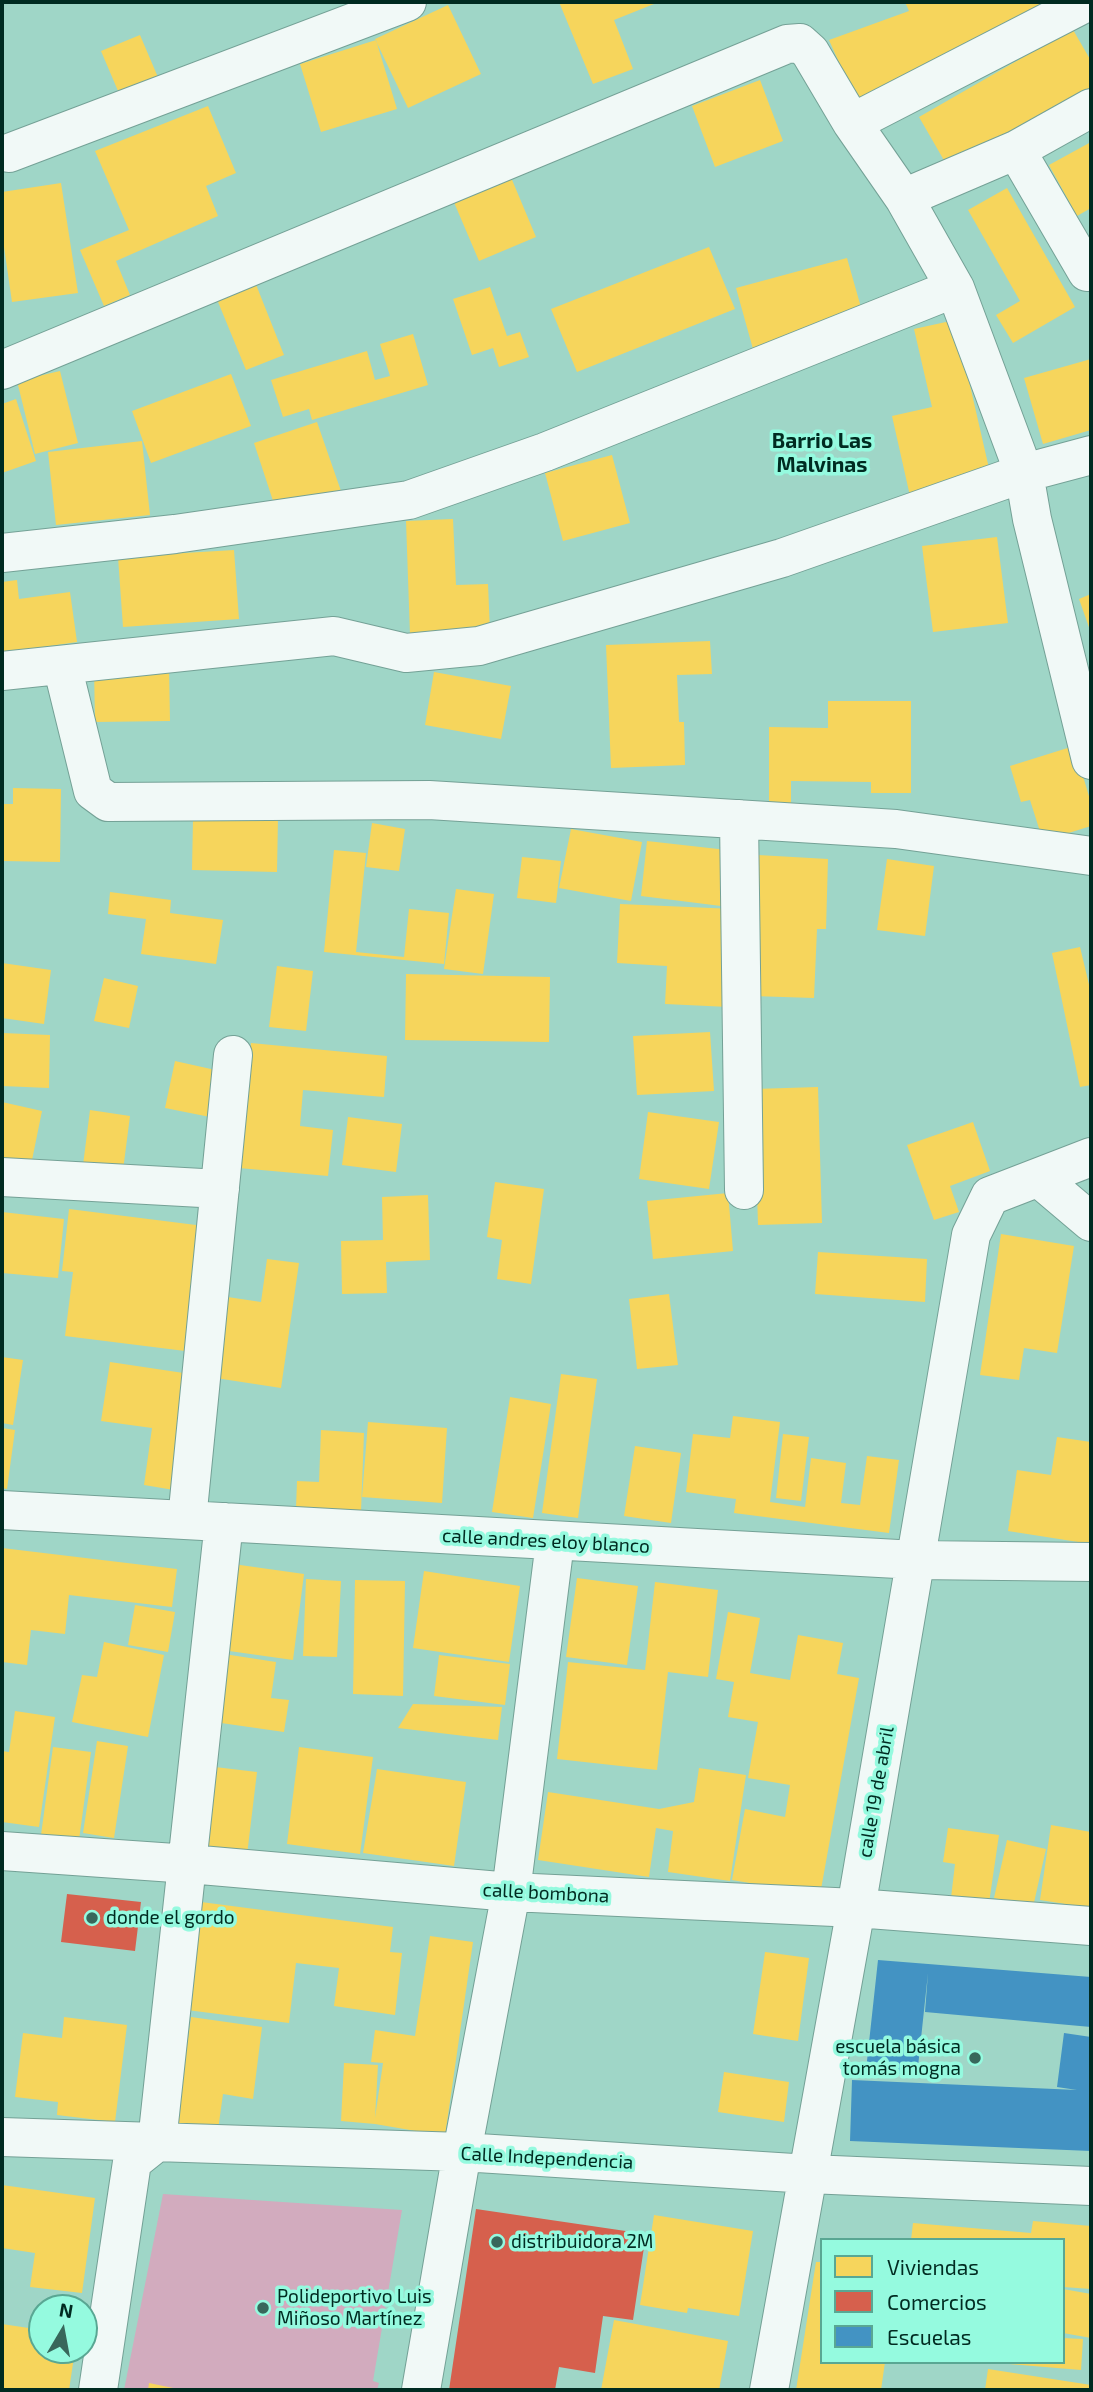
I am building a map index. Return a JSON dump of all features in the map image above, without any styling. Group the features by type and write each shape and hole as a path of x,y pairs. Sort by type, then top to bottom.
{"street":[{"path":"9,153 407,2"},
{"path":"852,122 1087,2"},
{"path":"2,370 787,44 800,43 810,52 852,122 904,198 955,288 1024,473 1032,519 1091,760"},
{"path":"904,198 1016,150 1091,108"},
{"path":"1016,150 1087,272"},
{"path":"2,553 175,534 409,500 545,453 955,288"},
{"path":"2,670 334,636 406,653 479,646 782,558 1024,473 1091,455"},
{"path":"62,664 93,791 108,802 429,800 896,829 1091,856"},
{"path":"739,819 744,1190"},
{"path":"187,1520 233,1055"},
{"path":"1091,1157 1039,1178 1091,1222"},
{"path":"2,1177 220,1189"},
{"name":"calle 19 de abril","path":"769,2390 856,1908 971,1235 990,1196 1039,1178"},
{"name":"calle andres eloy blanco","path":"2,1510 916,1560 1091,1562"},
{"path":"98,2390 132,2162 157,2142 224,1522"},
{"path":"421,2390 511,1892 555,1542"},
{"name":"calle bombona","path":"2,1851 511,1892 856,1908 1091,1926"},
{"name":"Calle Independencia","path":"2,2137 462,2152 809,2174 1091,2186"}],"shaded area":[{"name":"Polideportivo Luis Miñoso Martínez","path":"163,2194 402,2210 373,2381 379,2383 377,2390 124,2390"}],"building: Viviendas":[{"path":"559,2 653,2 654,4 614,20 633,69 593,84"},
{"path":"905,2 1045,2 1051,16 861,112 829,40 909,11"},
{"path":"448,5 481,74 408,108 375,39"},
{"path":"1068,21 1091,61 1091,87 949,169 919,117 1041,47"},
{"path":"140,35 160,82 121,98 101,51"},
{"path":"376,40 397,109 321,132 300,64"},
{"path":"760,80 783,141 715,167 692,106"},
{"path":"208,106 236,173 206,186 218,216 116,261 130,295 104,306 80,250 129,230 95,151"},
{"path":"1091,142 1091,208 1077,216 1049,165"},
{"path":"510,175 536,237 479,261 453,200"},
{"path":"61,183 78,293 12,302 2,233 2,192"},
{"path":"1007,188 1075,307 1013,343 996,315 1020,301 968,210"},
{"path":"709,247 735,309 577,372 551,309"},
{"path":"847,258 864,318 753,349 736,288"},
{"path":"255,282 284,355 246,370 216,297"},
{"path":"490,287 507,336 520,332 529,357 499,367 493,348 472,355 453,299"},
{"path":"955,320 991,477 910,496 892,416 932,407 914,329"},
{"path":"413,334 428,385 312,420 309,409 283,417 271,380 367,351 375,380 390,376 380,344"},
{"path":"1091,359 1091,430 1043,444 1024,378"},
{"path":"60,371 78,443 35,454 17,381"},
{"path":"231,374 251,426 151,463 132,411"},
{"path":"16,399 36,461 2,473 2,404"},
{"path":"317,422 341,491 277,513 254,443"},
{"path":"142,441 150,515 56,525 48,452"},
{"path":"612,455 630,523 563,541 545,473"},
{"path":"453,519 456,585 488,584 490,632 410,635 406,521"},
{"path":"997,537 1008,623 933,632 922,546"},
{"path":"234,550 239,619 123,627 118,557"},
{"path":"17,580 19,599 70,592 77,642 2,653 2,582"},
{"path":"1091,594 1091,633 1079,599"},
{"path":"710,641 712,674 677,675 679,722 684,722 685,765 611,768 606,645"},
{"path":"169,667 170,721 95,722 94,668"},
{"path":"434,672 511,686 501,739 425,725"},
{"path":"828,701 911,701 911,793 871,793 871,782 791,781 791,812 769,812 769,727 828,728"},
{"path":"1074,746 1091,803 1091,826 1043,841 1030,800 1021,802 1010,766"},
{"path":"13,788 61,789 60,862 2,861 2,804 13,804"},
{"path":"278,818 277,872 192,870 193,819"},
{"path":"372,823 405,829 399,871 366,867"},
{"path":"571,829 642,842 631,901 559,888"},
{"path":"647,841 736,851 729,907 641,896"},
{"path":"334,850 366,853 356,952 404,957 409,909 449,913 444,964 324,952"},
{"path":"758,855 828,859 826,929 817,929 814,998 752,996"},
{"path":"522,857 561,861 556,903 517,898"},
{"path":"887,859 934,866 925,936 877,930"},
{"path":"456,889 494,894 483,974 444,969"},
{"path":"110,892 171,900 170,913 223,920 216,964 141,954 146,919 108,914"},
{"path":"620,904 734,909 729,1007 665,1004 667,966 617,963"},
{"path":"1080,947 1091,993 1091,1085 1080,1087 1052,953"},
{"path":"2,963 51,970 44,1024 2,1018"},
{"path":"277,966 313,971 306,1031 269,1027"},
{"path":"406,974 550,977 549,1042 405,1040"},
{"path":"104,978 138,986 129,1028 94,1021"},
{"path":"710,1032 714,1091 637,1095 633,1036"},
{"path":"2,1033 50,1035 49,1088 2,1086"},
{"path":"251,1043 387,1056 384,1097 303,1090 300,1126 333,1130 328,1176 239,1168"},
{"path":"175,1061 220,1071 210,1117 165,1108"},
{"path":"818,1087 822,1223 758,1225 754,1089"},
{"path":"2,1102 42,1111 30,1170 2,1164"},
{"path":"90,1110 130,1116 122,1178 82,1173"},
{"path":"648,1112 719,1122 709,1189 639,1179"},
{"path":"348,1117 402,1124 396,1172 342,1165"},
{"path":"973,1122 990,1171 950,1186 959,1212 934,1220 907,1145"},
{"path":"495,1182 544,1189 531,1284 497,1279 502,1240 487,1237"},
{"path":"728,1193 733,1251 653,1259 647,1201"},
{"path":"428,1195 430,1260 386,1262 387,1293 342,1294 341,1241 383,1240 382,1197"},
{"path":"69,1209 204,1226 185,1351 65,1336 73,1272 62,1271"},
{"path":"2,1212 64,1219 58,1278 2,1273"},
{"path":"1001,1234 1074,1246 1057,1353 1024,1348 1019,1380 980,1375"},
{"path":"818,1252 927,1259 925,1302 815,1294"},
{"path":"267,1259 299,1263 281,1388 209,1377 221,1296 261,1302"},
{"path":"669,1294 678,1365 637,1369 629,1299"},
{"path":"2,1357 23,1360 13,1425 2,1423"},
{"path":"110,1362 197,1375 180,1491 144,1485 152,1428 101,1421"},
{"path":"561,1374 597,1379 578,1518 542,1513"},
{"path":"510,1397 551,1404 533,1518 492,1512"},
{"path":"733,1416 780,1422 770,1502 805,1507 811,1458 846,1463 841,1503 860,1505 867,1456 899,1460 889,1533 734,1513 736,1499 686,1492 693,1434 730,1438"},
{"path":"368,1422 447,1428 442,1503 362,1497"},
{"path":"2,1428 15,1430 7,1489 2,1488"},
{"path":"321,1430 364,1433 361,1511 296,1508 297,1481 319,1482"},
{"path":"783,1434 809,1437 801,1501 776,1498"},
{"path":"1057,1437 1091,1442 1091,1544 1008,1531 1017,1470 1051,1475"},
{"path":"635,1446 681,1453 671,1523 624,1516"},
{"path":"2,1548 177,1569 172,1607 69,1595 65,1634 31,1630 27,1665 2,1662"},
{"path":"233,1564 304,1574 293,1660 222,1650"},
{"path":"424,1571 520,1586 509,1662 413,1648"},
{"path":"577,1578 638,1586 627,1665 566,1657"},
{"path":"306,1579 341,1581 337,1657 303,1656"},
{"path":"355,1580 405,1581 403,1696 353,1694"},
{"path":"655,1582 718,1590 708,1677 668,1672 657,1770 557,1759 568,1662 645,1670"},
{"path":"135,1605 175,1612 168,1652 128,1645"},
{"path":"728,1612 760,1618 750,1673 790,1680 798,1635 843,1643 837,1674 859,1678 820,1895 732,1880 745,1809 785,1817 790,1785 748,1778 758,1722 728,1717 734,1682 716,1679"},
{"path":"104,1642 164,1655 148,1737 72,1722 82,1675 97,1677"},
{"path":"224,1654 276,1662 271,1698 289,1700 284,1732 214,1722"},
{"path":"439,1655 510,1664 505,1705 434,1696"},
{"path":"413,1704 502,1707 498,1740 398,1728"},
{"path":"15,1711 55,1717 39,1827 2,1822 2,1751 9,1752"},
{"path":"97,1741 128,1746 114,1838 83,1833"},
{"path":"53,1747 91,1752 79,1840 41,1835"},
{"path":"299,1747 373,1757 360,1854 287,1844"},
{"path":"215,1767 257,1772 247,1855 206,1849"},
{"path":"699,1768 746,1775 730,1881 668,1872 673,1831 656,1828 649,1877 538,1860 548,1792 659,1809 694,1802"},
{"path":"377,1769 466,1782 454,1866 363,1853"},
{"path":"1051,1825 1091,1832 1091,1908 1040,1900"},
{"path":"948,1828 999,1835 989,1903 951,1898 955,1864 943,1862"},
{"path":"1007,1840 1046,1849 1033,1907 994,1898"},
{"path":"201,1902 393,1927 390,1952 402,1953 395,2015 334,2006 339,1968 296,1963 289,2023 187,2010"},
{"path":"430,1936 473,1942 445,2136 341,2121 344,2063 378,2065 375,2118 383,2063 371,2062 375,2030 415,2036"},
{"path":"765,1952 809,1958 798,2041 753,2034"},
{"path":"64,2017 127,2025 115,2122 57,2115 58,2102 15,2097 23,2033 62,2038"},
{"path":"191,2017 262,2027 253,2099 223,2094 218,2130 176,2124"},
{"path":"724,2072 789,2082 784,2122 718,2112"},
{"path":"2,2185 95,2198 82,2293 30,2287 35,2253 2,2248"},
{"path":"654,2215 753,2231 739,2316 688,2308 687,2313 640,2305"},
{"path":"1033,2221 1091,2226 1091,2289 1065,2287 1065,2238 911,2238 913,2223 1031,2233"},
{"path":"816,2262 820,2262 820,2364 885,2364 881,2390 796,2390"},
{"path":"1065,2289 1091,2294 1091,2338 1065,2333"},
{"path":"614,2320 728,2341 719,2390 601,2390"},
{"path":"2,2324 28,2328 28,2364 73,2364 69,2390 2,2390"},
{"path":"1065,2338 1083,2339 1081,2370 1009,2364 1065,2364"},
{"path":"988,2369 1091,2385 1091,2390 985,2390"},
{"path":"149,2383 178,2389 178,2390 148,2390"}],"building: Comercios":[{"path":"67,1894 141,1902 135,1951 61,1942"},
{"path":"476,2209 646,2234 633,2320 603,2316 595,2373 559,2367 555,2390 449,2390"}],"building: Escuelas":[{"path":"878,1960 1091,1977 1091,2027 925,2012 928,1973 917,2076 866,2070"},
{"path":"1064,2033 1091,2037 1091,2151 850,2141 852,2080 1077,2090 1057,2087"}],"place":[{"name":"donde el gordo","path":"92,1918"},
{"name":"escuela básica tomás mogna","path":"975,2058"},
{"name":"distribuidora 2M","path":"497,2242"},
{"name":"Polideportivo Luis Miñoso Martínez","path":"263,2308"}],"district":[{"name":"Barrio Las Malvinas","path":"822,453"}]}
